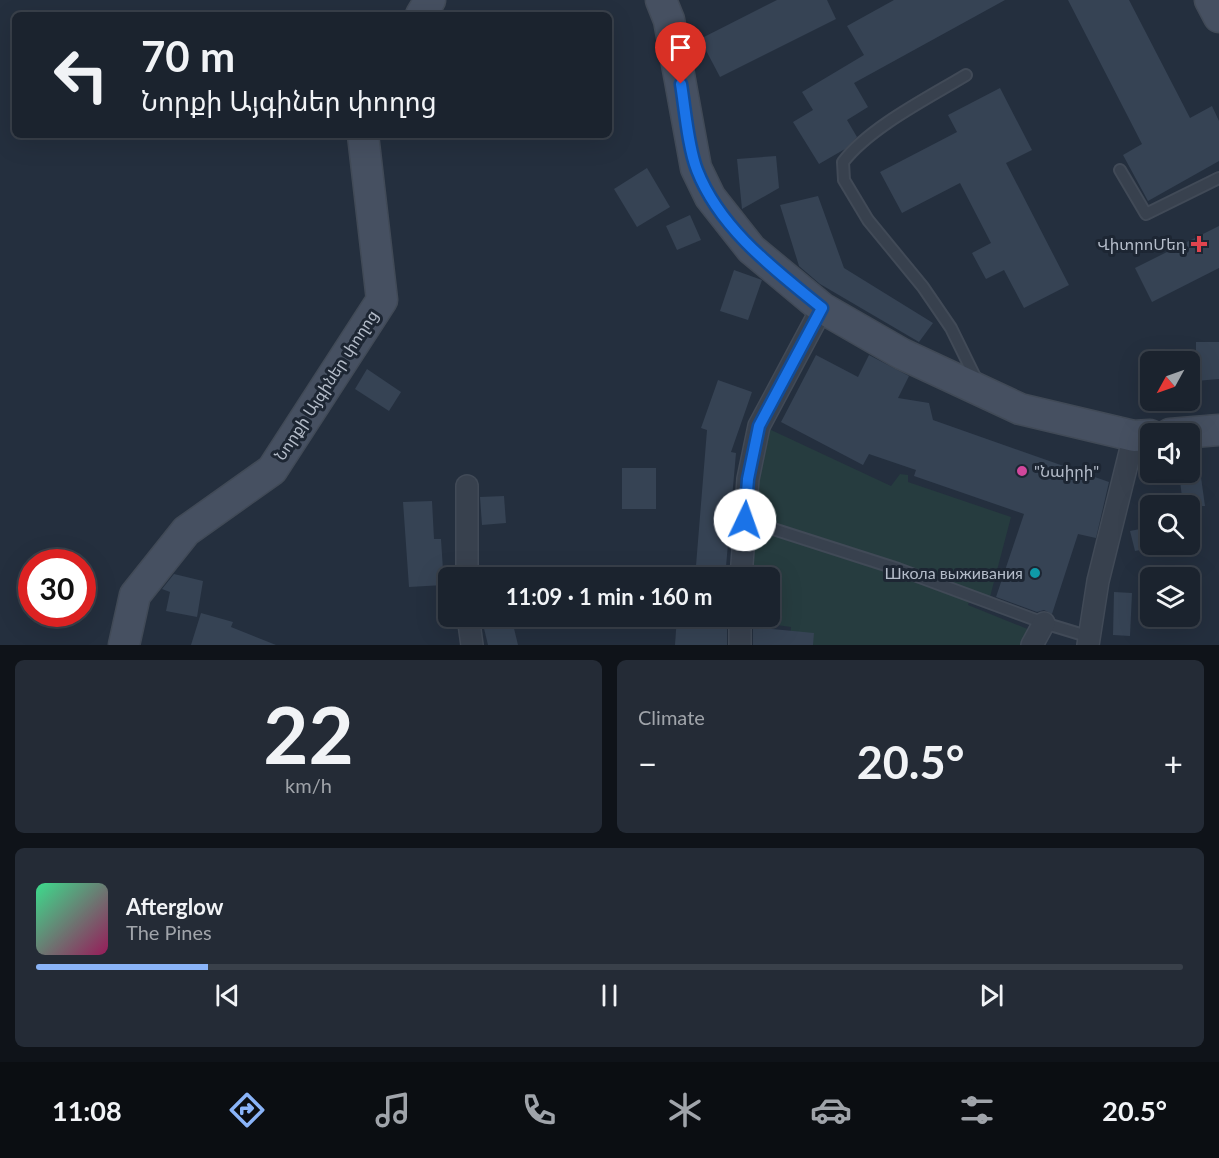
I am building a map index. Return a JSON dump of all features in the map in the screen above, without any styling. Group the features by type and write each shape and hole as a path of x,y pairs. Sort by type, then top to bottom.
{"street":[{"path":"661,0 669,20 696,168 710,197 751,249 822,308 902,354 1020,409 1140,436"},
{"path":"1210,0 1219,17"},
{"name":"Նորքի Այգիներ փողոց","path":"124,645 135,595 186,531 272,470 381,300 363,138"},
{"path":"742,567 748,479 759,426 822,308"},
{"path":"1200,431 1219,429"},
{"path":"1089,641 1098,581 1140,443"},
{"path":"467,486 467,567"},
{"path":"1032,645 1044,623"},
{"path":"470,627 472,645"},
{"path":"740,627 740,645"}],"lane":[{"path":"966,75 901,115 852,151 843,162 844,180 868,220 922,287 951,328 983,392"},
{"path":"1120,170 1146,214 1219,178"},
{"path":"745,520 898,570 1089,641"}],"green space":[{"path":"769,429 891,486 900,474 908,475 908,482 1011,517 990,597 973,591 968,605 1030,630 1023,645 789,645 791,627 780,625 780,567 751,567 757,479"}],"building":[{"path":"777,0 827,0 836,19 720,77 700,39"},
{"path":"894,0 1005,0 854,83 868,107 847,120 857,137 845,149 819,164 793,122 813,110 802,92 864,55 847,26"},
{"path":"1068,0 1129,0 1190,118 1212,106 1219,121 1219,161 1148,201 1123,155 1142,144"},
{"path":"1000,88 1032,150 1006,163 1069,285 1024,308 1004,270 986,279 972,253 991,243 960,183 902,213 880,172 957,132 948,115"},
{"path":"776,156 779,188 742,209 737,159"},
{"path":"647,168 670,207 637,227 614,189"},
{"path":"818,196 844,268 933,323 919,342 820,284 799,266 780,205"},
{"path":"690,215 701,240 677,250 666,226"},
{"path":"1219,226 1219,268 1152,302 1135,268"},
{"path":"734,270 762,280 748,320 720,311"},
{"path":"1196,342 1219,342 1219,379 1200,381 1200,351 1196,351"},
{"path":"816,355 858,377 869,355 909,376 898,398 929,403 933,420 1109,482 1096,538 1078,534 1052,614 1044,610 1037,612 996,597 1024,514 914,476 916,470 869,454 863,465 781,422"},
{"path":"367,369 401,392 389,411 355,389"},
{"path":"718,380 752,392 731,452 736,453 726,567 696,567 707,430 701,428"},
{"path":"622,468 656,468 656,509 622,509"},
{"path":"1200,470 1205,506 1200,506 1200,495 1182,495 1180,483 1200,483"},
{"path":"504,496 506,523 482,525 480,497"},
{"path":"432,501 434,539 441,539 443,567 438,567 438,585 409,587 403,502"},
{"path":"1140,529 1140,550 1135,551 1130,531"},
{"path":"174,574 203,581 197,617 166,611 170,592 162,589"},
{"path":"1114,592 1132,593 1130,636 1113,635"},
{"path":"201,613 233,622 231,627 276,645 191,645"},
{"path":"484,627 514,627 518,645 488,645"},
{"path":"676,627 727,627 727,645 675,645"},
{"path":"753,627 814,633 813,645 753,645"}],"place":[{"name":"ՎիտրոՄեդ","path":"1199,244"},
{"name":"\"Նաիրի\"","path":"1022,471"},
{"name":"Школа выживания","path":"1035,573"}],"route":[{"path":"681,84 696,168 710,197 751,249 822,308 759,426 748,479 745,520"}]}
